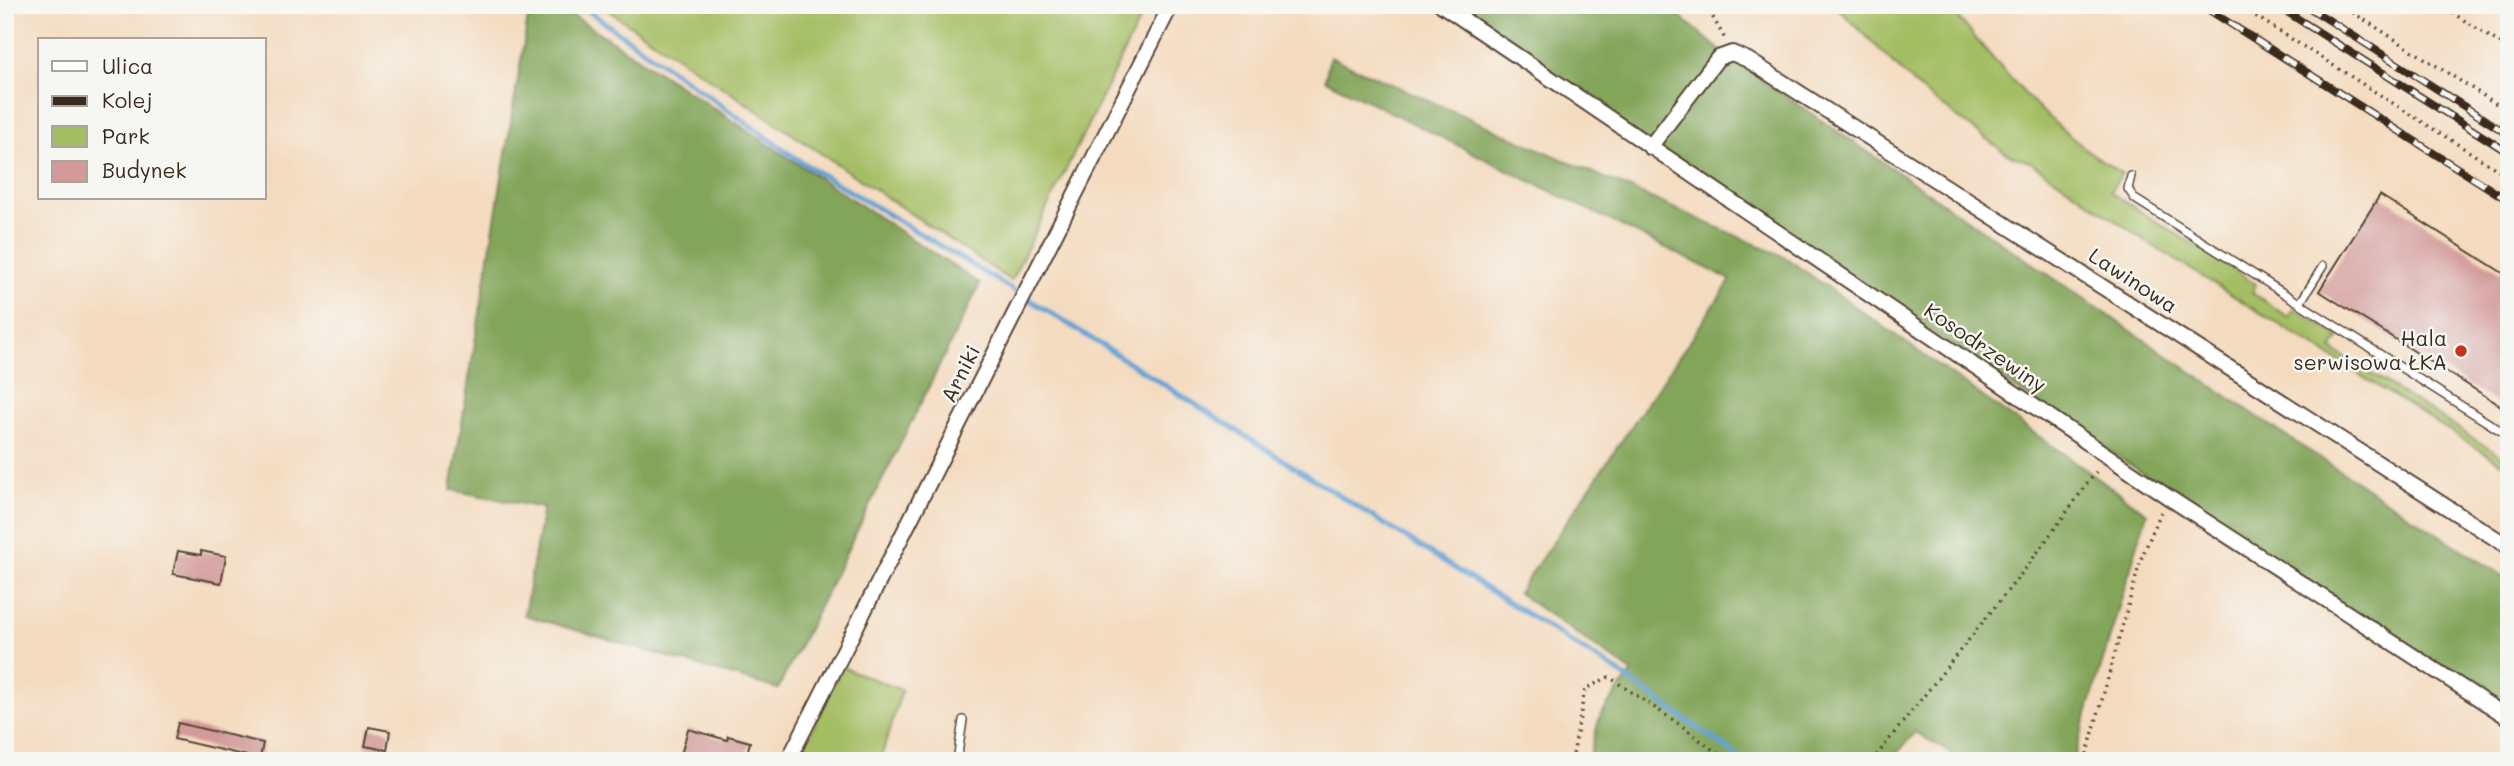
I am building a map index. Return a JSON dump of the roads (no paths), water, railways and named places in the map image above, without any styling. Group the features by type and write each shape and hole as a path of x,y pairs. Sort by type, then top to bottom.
{"street":[{"name":"Arniki","path":"788,761 1171,5"},
{"name":"Kosodrzewiny","path":"1442,5 2168,497 2509,718"},
{"name":"Lawinowa","path":"1650,147 1718,58 1732,53 1748,60 2509,547"}],"lane":[{"path":"2131,176 2128,190 2135,199 2509,436"},
{"path":"2300,303 2323,267"},
{"path":"957,761 963,720"}],"waterway":[{"path":"580,5 803,163 1043,308 1612,668 1745,761"}],"railway":[{"path":"2201,5 2509,201"},
{"path":"2276,5 2509,153"},
{"path":"2305,5 2509,135"}],"place":[{"name":"Hala serwisowa ŁKA","path":"2461,351"}]}
